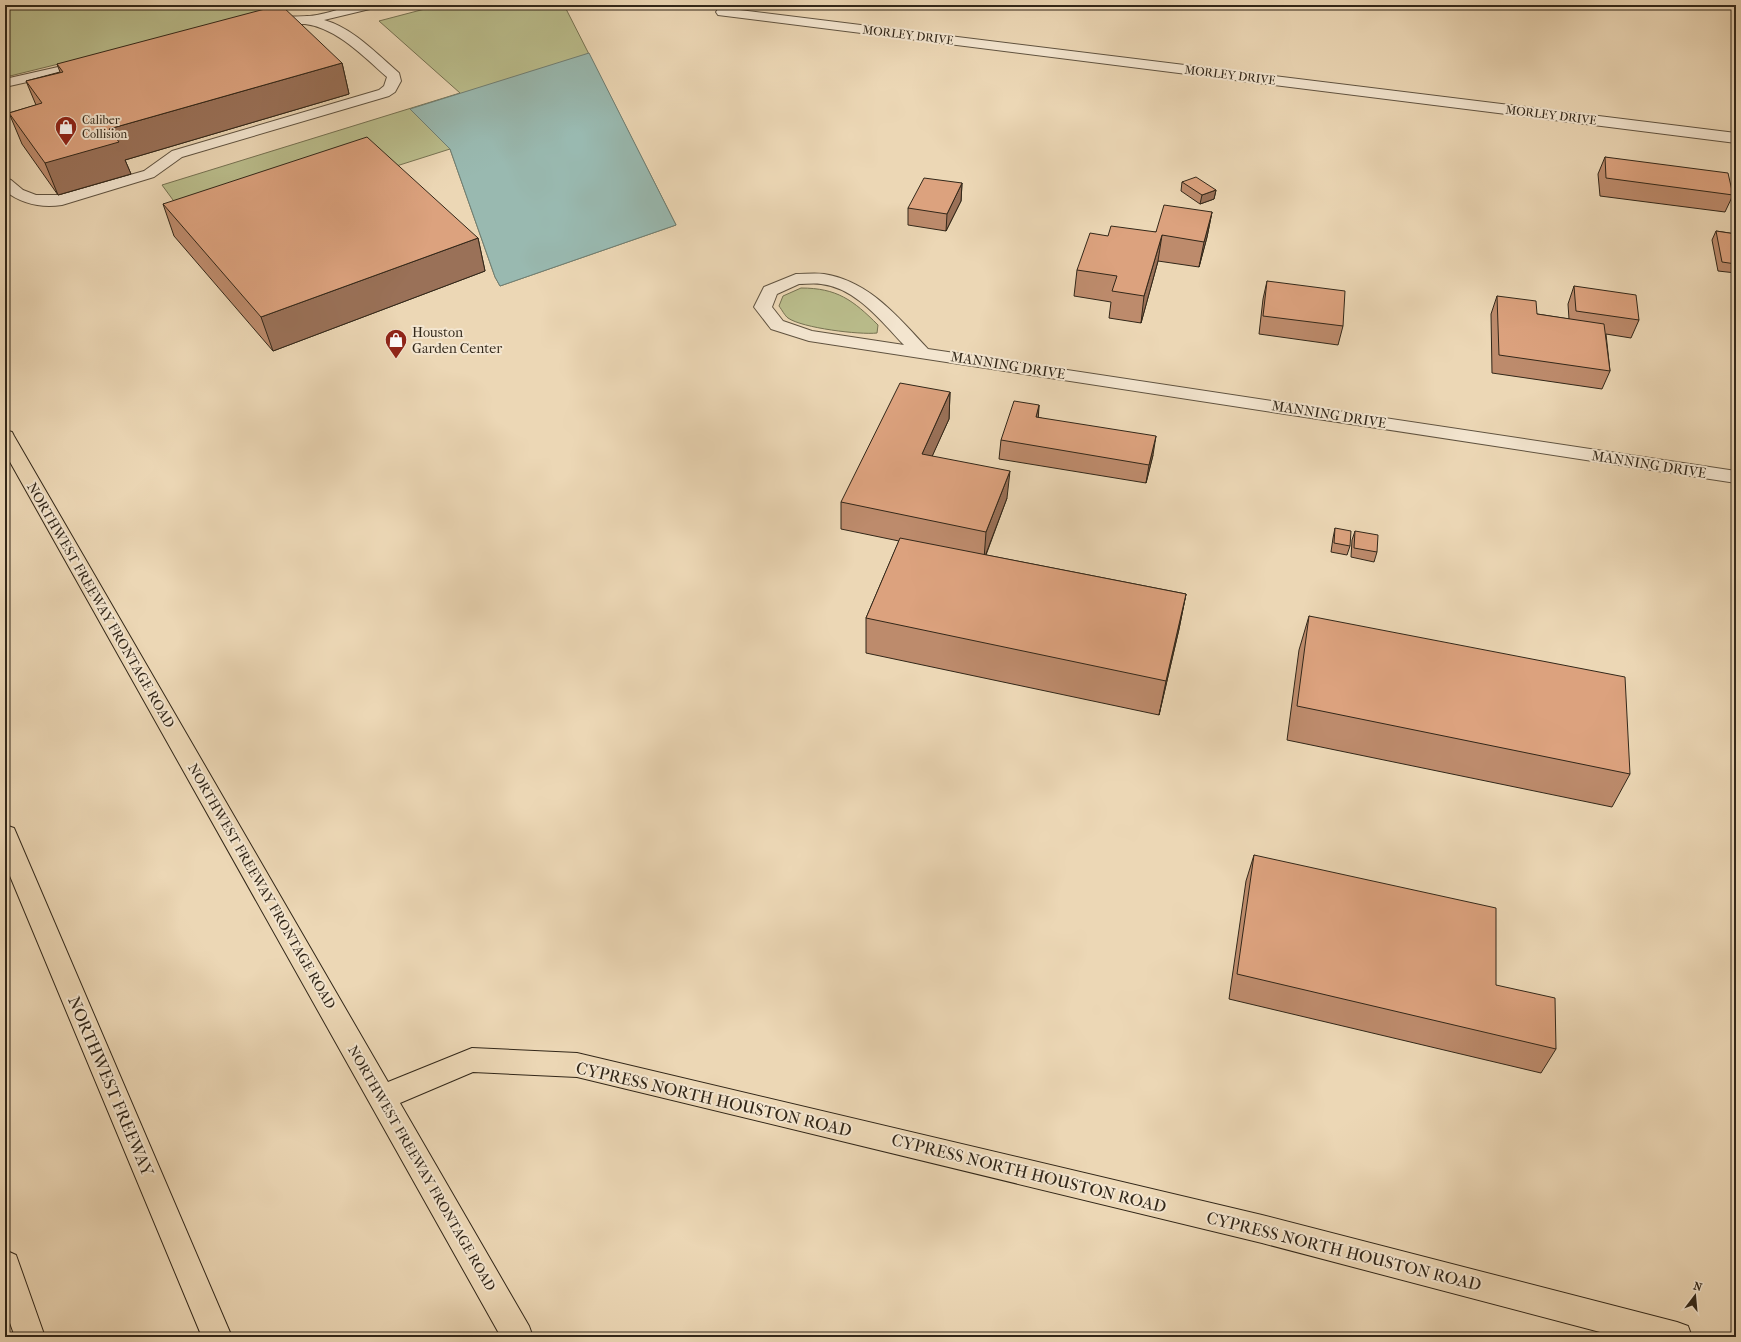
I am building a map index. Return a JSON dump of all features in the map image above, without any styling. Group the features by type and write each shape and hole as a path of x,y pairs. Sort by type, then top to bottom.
{"main road":[{"name":"NORTHWEST FREEWAY FRONTAGE ROAD","path":"5,436 518,1337"},
{"name":"NORTHWEST FREEWAY","path":"5,835 217,1337"},
{"name":"CYPRESS NORTH HOUSTON ROAD","path":"382,1097 472,1060 577,1065 1262,1229 1677,1337"},
{"path":"5,1265 30,1337"}],"street":[{"path":"306,21 369,5"},
{"name":"MORLEY DRIVE","path":"723,12 1736,138"},
{"path":"5,183 13,191 31,200 50,202 62,200 149,174 177,154 384,93 390,89 394,81 394,76 350,38 333,27 306,21 278,20 255,25"},
{"path":"5,83 101,61"},
{"name":"MANNING DRIVE","path":"921,352 873,303 853,289 824,279 796,279 770,291 763,307 777,325 809,336 1736,477"}],"green space":[{"path":"5,5 297,5 10,76 9,73 5,73"},
{"path":"440,5 564,5 676,225 500,286 495,277 450,149 195,230 162,185 460,93 379,21"},
{"path":"801,288 825,290 844,297 852,302 878,325 877,333 858,333 818,328 795,322 788,318 779,306 783,296"}],"water":[{"path":"589,53 676,225 500,286 495,277 450,149 410,109"}],"building":[{"path":"281,5 342,63 109,129 119,142 45,163 9,113 42,103 26,81 63,72 57,64"},
{"path":"367,137 478,238 261,317 163,204"},
{"path":"1605,157 1728,173 1733,195 1606,178"},
{"path":"1196,177 1216,190 1202,195 1182,182"},
{"path":"924,178 962,183 947,214 908,208"},
{"path":"1164,205 1212,212 1204,242 1162,235 1144,296 1112,291 1117,276 1077,270 1090,233 1108,236 1111,226 1156,232"},
{"path":"1716,231 1736,234 1736,264 1722,262"},
{"path":"1267,281 1345,291 1343,326 1263,316"},
{"path":"1574,286 1636,295 1639,320 1576,311"},
{"path":"1497,296 1536,301 1537,314 1604,324 1610,371 1499,355"},
{"path":"900,383 950,392 922,454 1010,471 986,532 841,502"},
{"path":"1014,401 1039,405 1036,417 1156,436 1149,465 1001,440"},
{"path":"1335,528 1351,531 1350,546 1334,543"},
{"path":"1355,531 1378,535 1377,552 1354,548"},
{"path":"900,538 1186,594 1166,681 866,618"},
{"path":"1309,616 1625,677 1630,774 1297,706"},
{"path":"1254,855 1496,908 1496,985 1555,998 1556,1049 1237,974"}],"place":[{"name":"Caliber Collision","path":"66,146"},
{"name":"Houston Garden Center","path":"396,360"}]}
